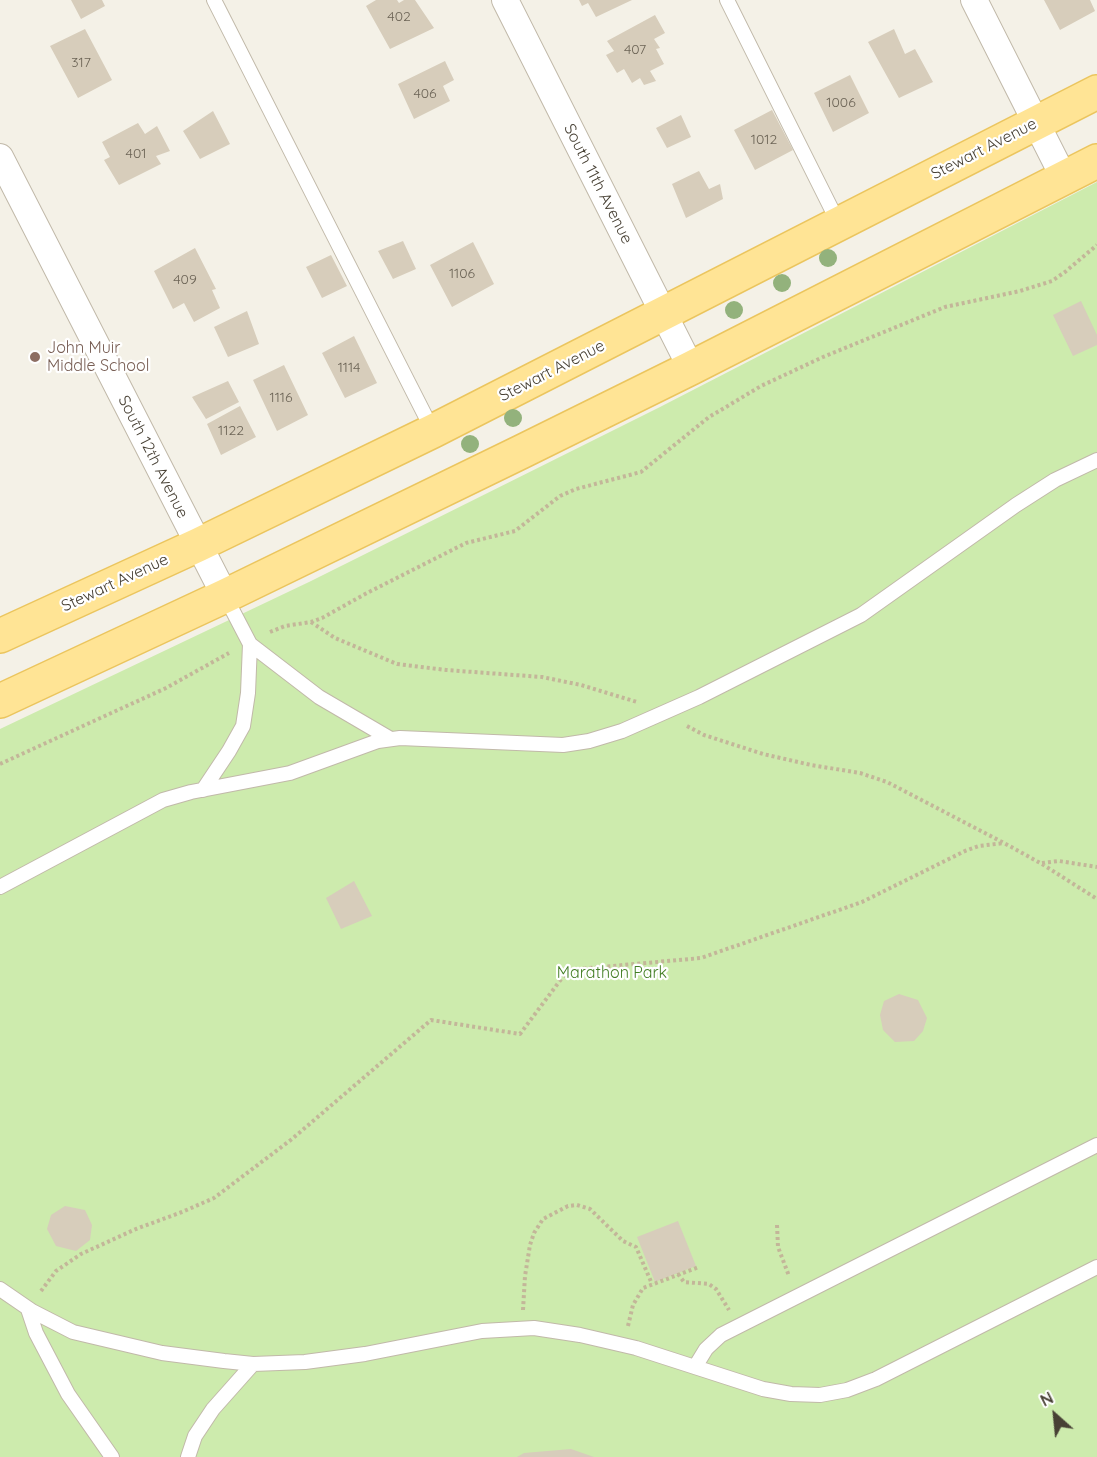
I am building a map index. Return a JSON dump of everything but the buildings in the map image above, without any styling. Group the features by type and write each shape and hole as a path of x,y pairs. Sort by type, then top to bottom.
{"main road":[{"name":"Stewart Avenue","path":"0,636 198,545 433,431 1097,92"},
{"path":"0,701 225,596 691,368 1097,160"}],"street":[{"name":"South 11th Avenue","path":"505,0 691,368"},
{"path":"974,0 1064,178"},
{"name":"South 12th Avenue","path":"0,157 6,186 225,596"}],"lane":[{"path":"214,0 433,431"},
{"path":"727,0 839,224"},
{"path":"0,887 150,806 177,796 290,773 366,744 389,738 575,744 603,738 662,714 861,615 1016,505 1055,480 1097,460"},
{"path":"225,596 250,644 319,697 389,738"},
{"path":"203,790 243,726 248,693 250,644"},
{"path":"695,1367 713,1340 1097,1144"},
{"path":"0,1289 28,1309 60,1326 86,1336 162,1353 253,1364 281,1364 341,1358 482,1330 522,1328 570,1334 626,1346 778,1392 820,1395 847,1390 876,1379 1097,1268"},
{"path":"28,1309 31,1322 68,1394 112,1457"},
{"path":"188,1457 195,1436 213,1409 253,1364"}],"path":[{"path":"279,628 311,622 466,543 515,531 560,496 576,489 641,472 709,417 761,386 926,313 960,303 1020,291 1052,281 1097,245"},
{"path":"311,622 335,638 398,664 564,681 619,695 643,704 704,735 763,754 874,777 903,789 1004,843 1097,899"},
{"path":"0,764 166,688 222,657"},
{"path":"28,1309 56,1272 81,1254 214,1198 292,1139 431,1020 520,1034 568,970 700,958 862,902 965,851 979,846 1004,843"},
{"path":"1042,864 1059,861 1097,867"},
{"path":"522,1328 525,1276 534,1233 543,1220 568,1206 576,1205 590,1209 624,1241 636,1247 652,1284"},
{"path":"777,1225 778,1247 798,1296"},
{"path":"626,1346 630,1317 643,1288 699,1267"},
{"path":"678,1274 684,1282 706,1282 712,1286 739,1326"}],"green space":[{"name":"Marathon Park","path":"1097,182 1097,1457 0,1457 0,729 309,582 660,407"}],"place":[{"name":"John Muir Middle School","path":"35,357"}]}
